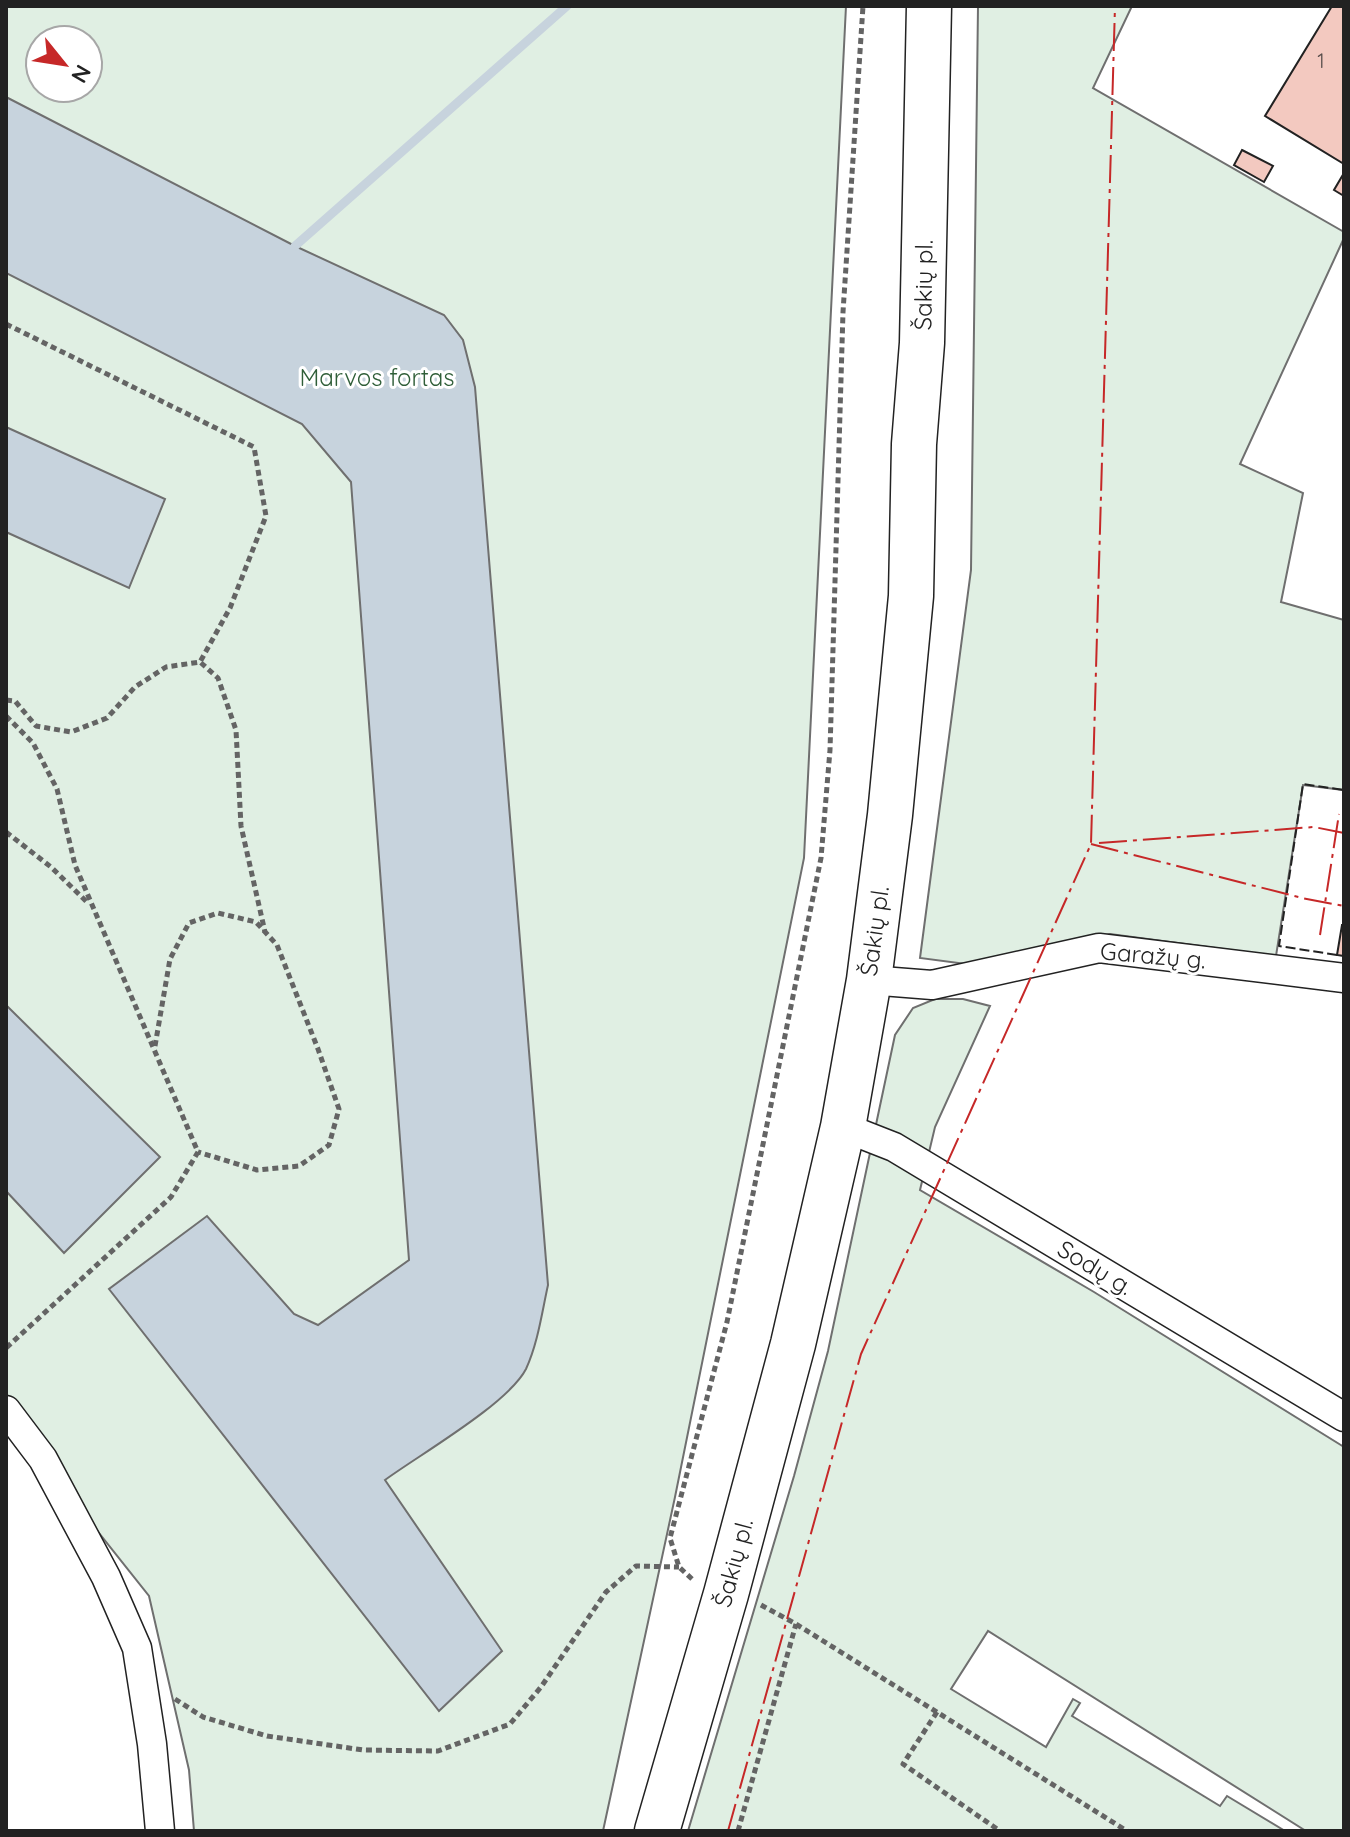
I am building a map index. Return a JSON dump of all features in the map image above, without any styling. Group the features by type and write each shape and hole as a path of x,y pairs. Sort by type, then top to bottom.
{"main road":[{"name":"Šakių pl.","path":"657,1831 726,1594 793,1344 843,1127 869,980 890,815 911,596 914,444 922,343 929,6"}],"street":[{"name":"Garažų g.","path":"869,980 932,985 1099,948 1344,978"},
{"name":"Sodų g.","path":"843,1127 894,1147 1344,1417"},
{"path":"6,1410 43,1459 106,1577 137,1648 152,1744 160,1831"}],"path":[{"path":"726,1594 699,1585 679,1567 670,1538 727,1322 821,858 831,735 843,312 863,6"},
{"path":"6,324 254,447 266,516 230,608 200,662"},
{"path":"6,700 15,701 36,726 71,732 107,718 135,687 166,667 200,662 218,678 236,730 241,826 265,933"},
{"path":"6,716 33,743 57,789 75,865 154,1050 198,1152 257,1170 299,1166 329,1145 339,1109 277,945 256,922 218,913 189,923 170,959 154,1050"},
{"path":"6,832 51,867 93,907"},
{"path":"6,1348 171,1197 198,1152"},
{"path":"141,1676 203,1717 267,1736 363,1750 438,1751 510,1724 541,1687 606,1592 636,1566 679,1567"},
{"path":"738,1831 796,1624 1127,1831"},
{"path":"937,1712 903,1764 1000,1831"}],"green space":[{"name":"Marvos fortas","path":"6,6 846,6 804,858 675,1497 603,1831 194,1831 189,1770 149,1596 6,1416"},
{"path":"978,6 1132,6 1093,88 1344,232 1344,238 1240,464 1303,493 1281,602 1344,620 1344,790 1303,785 1276,956 1110,934 966,964 920,958 971,570"},
{"path":"935,999 963,999 990,1006 935,1127 920,1190 1094,1292 1344,1447 1344,1831 1306,1831 988,1631 951,1689 1046,1747 1073,1699 1080,1703 1072,1716 1220,1806 1227,1796 1285,1831 688,1831 828,1351 895,1035 913,1008"}],"shaded area":[{"path":"6,97 295,246 444,315 463,340 475,387 548,1285 534,1349 516,1383 462,1428 385,1480 502,1651 439,1711 109,1289 207,1216 294,1314 318,1325 409,1260 351,482 302,424 6,273"},
{"path":"6,427 165,499 129,588 6,532"},
{"path":"6,1005 160,1157 64,1253 6,1191"}],"building":[{"path":"1332,6 1344,6 1344,164 1265,116"},
{"path":"1242,150 1273,166 1264,182 1234,165"},
{"path":"1344,173 1344,196 1334,190"},
{"path":"1344,925 1344,956 1337,955"}],"waterway":[{"path":"295,246 567,6"}],"fence":[{"path":"1337,955 1279,946 1303,784 1344,790"}],"power":[{"path":"728,1831 861,1354 1091,844 1115,6"},
{"path":"1320,935 1339,814"},
{"path":"1099,843 1314,827 1344,833"},
{"path":"1091,844 1344,906"}]}
